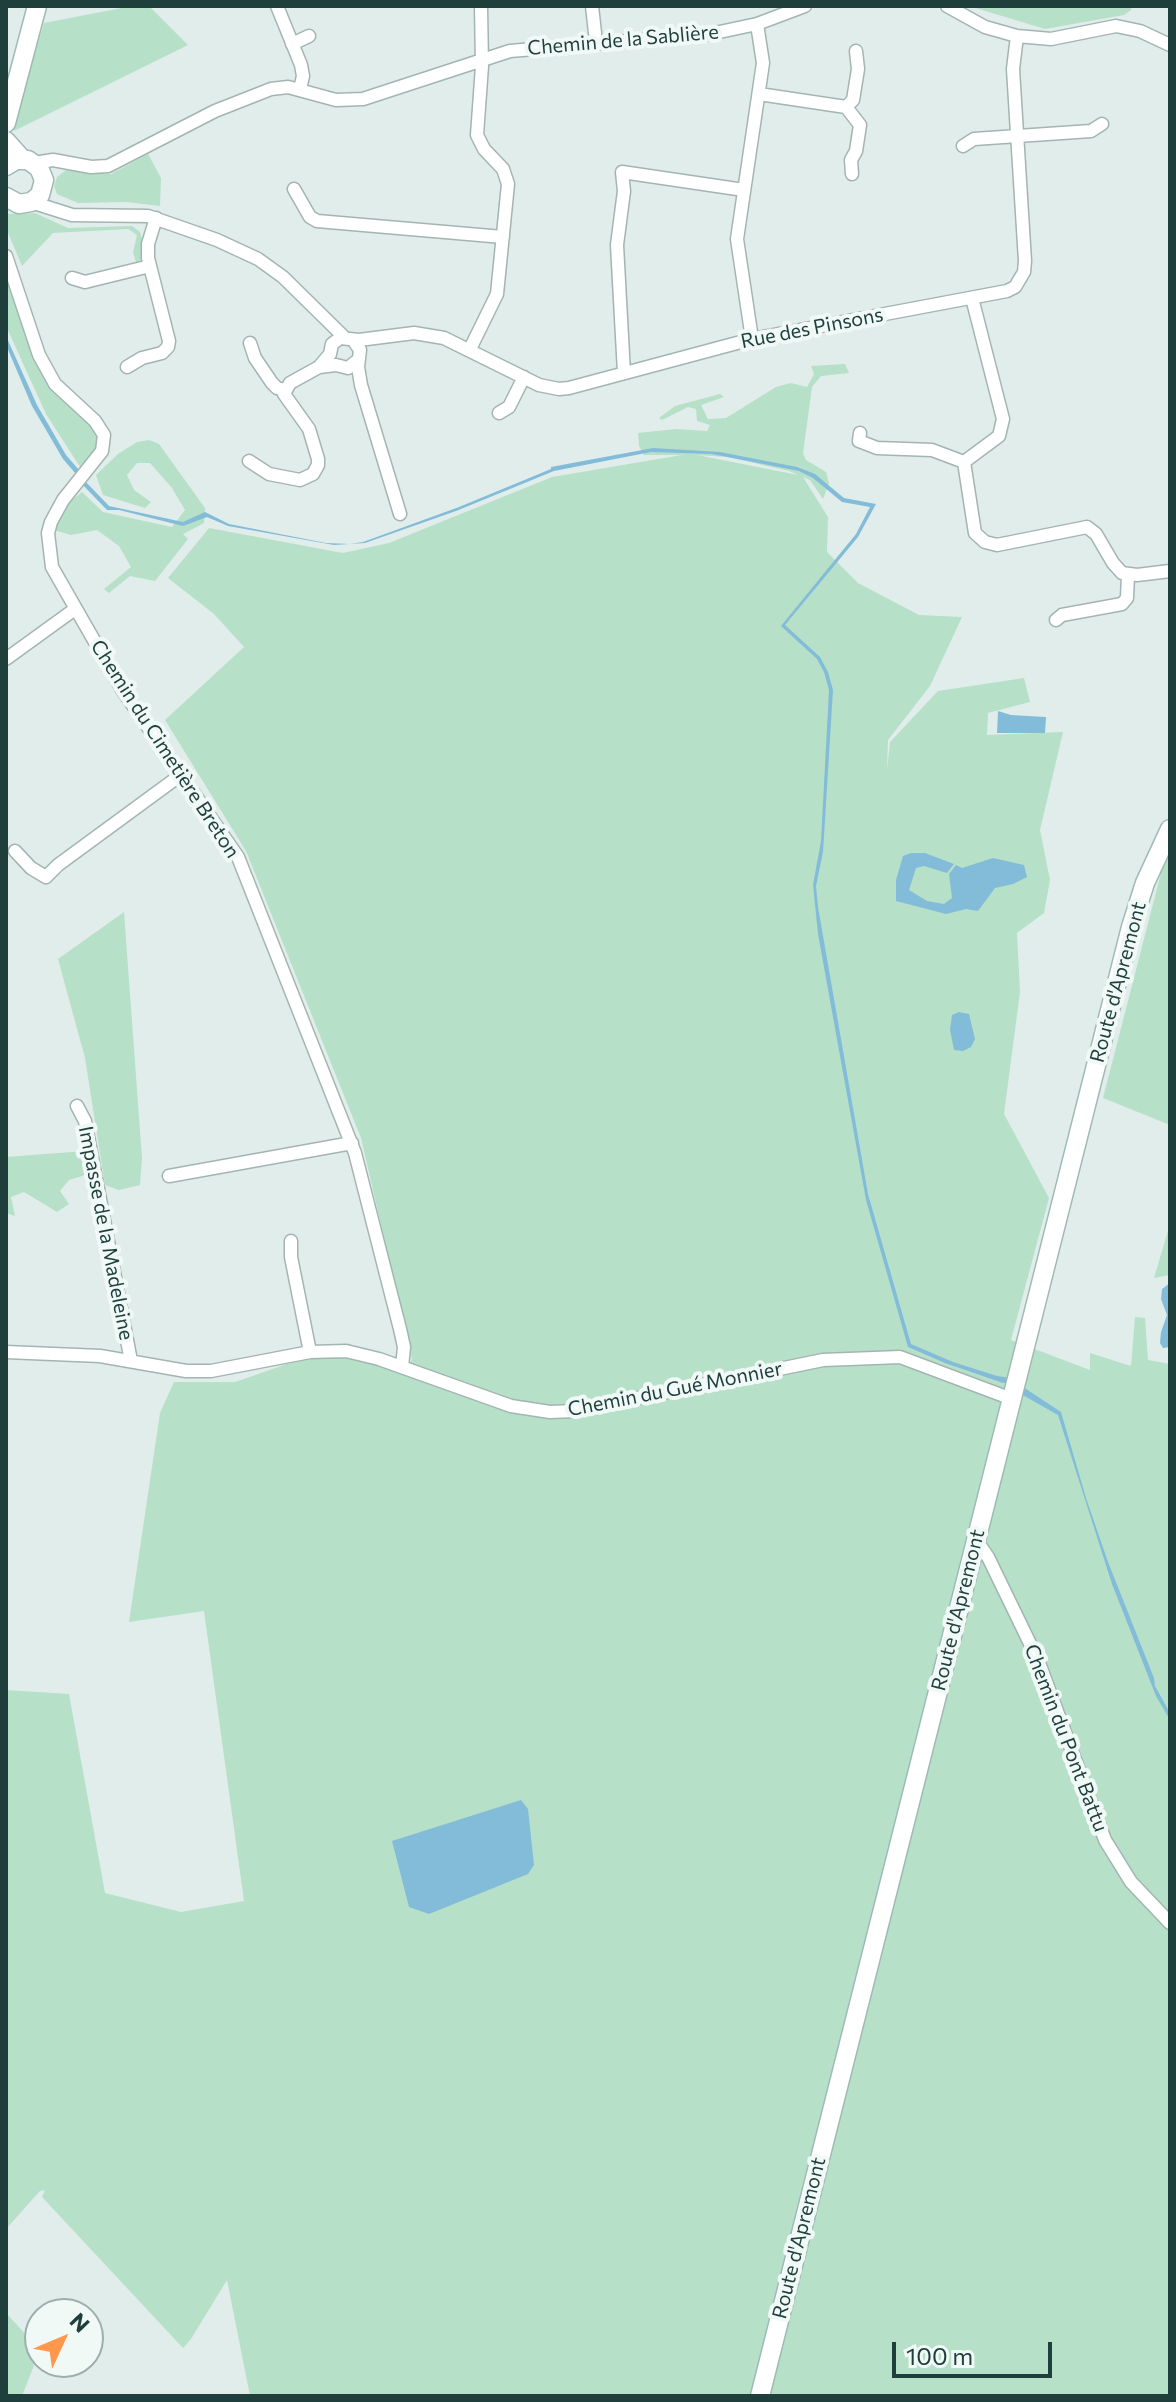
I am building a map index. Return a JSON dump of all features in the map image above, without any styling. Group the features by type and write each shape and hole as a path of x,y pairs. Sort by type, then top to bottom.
{"street":[{"path":"6,123 37,6"},
{"path":"277,6 303,76 300,89"},
{"path":"470,349 497,294 507,176 484,149 477,135 482,60 481,6"},
{"path":"592,6 596,42"},
{"name":"Chemin de la Sablière","path":"21,163 53,160 91,167 108,166 249,97 279,87 300,89 336,100 363,99 527,48 710,34 757,24 805,6"},
{"path":"947,6 985,27 1017,36 1051,39 1116,26 1140,31 1170,45"},
{"path":"752,339 737,239 763,63 757,24"},
{"path":"292,44 309,36"},
{"name":"Rue des Pinsons","path":"345,352 371,339 414,333 444,338 539,385 559,389 752,339 1007,291 1015,287 1024,272 1013,69 1017,36"},
{"path":"846,107 853,100 858,69 856,51"},
{"path":"759,94 846,107 860,125 856,151 851,160 852,174"},
{"path":"963,146 974,139 1091,131 1102,124"},
{"path":"6,141 21,163 24,196"},
{"path":"24,196 62,162"},
{"path":"624,373 617,245 624,191 622,172 744,190"},
{"path":"294,189 310,217 317,221 503,237"},
{"path":"24,196 72,215 140,215 156,218 258,259 296,287 327,322 361,385 400,514"},
{"path":"127,367 142,358 162,353 168,347 150,266 148,244 156,218"},
{"name":"Chemin du Cimetière Breton","path":"6,256 39,355 55,384 95,421 104,435 102,451 56,510 48,533 52,567 123,691 238,857 352,1143 400,1329 404,1347 402,1367"},
{"path":"72,278 85,282 150,266"},
{"path":"964,462 999,436 1003,419 972,298"},
{"path":"250,343 255,358 272,383 285,390"},
{"path":"249,461 269,474 300,480 310,477 317,470 318,459 309,429 287,400 285,390 290,383 345,352"},
{"path":"499,413 509,407 524,377"},
{"path":"860,433 859,441 877,448 932,450 964,462"},
{"path":"964,462 973,526 975,533 985,542 997,545 1087,527 1096,534 1118,569 1128,575 1170,571"},
{"path":"1056,620 1062,615 1122,604 1127,598 1128,575"},
{"path":"6,659 75,609"},
{"path":"15,851 31,868 46,877 182,774"},
{"name":"Route d'Apremont","path":"760,2396 1131,927 1145,883 1170,829"},
{"name":"Impasse de la Madeleine","path":"77,1106 85,1121 131,1361"},
{"path":"169,1176 352,1143"},
{"path":"291,1241 291,1257 310,1352"},
{"name":"Chemin du Gué Monnier","path":"6,1352 70,1353 186,1371 211,1371 310,1352 360,1353 511,1406 550,1412 575,1411 823,1360 900,1357 1012,1399"},
{"name":"Chemin du Pont Battu","path":"975,1544 988,1557 1038,1660 1105,1840 1131,1882 1170,1923"}],"green space":[{"path":"132,6 149,6 188,45 14,131 13,125 44,23"},
{"path":"969,6 1131,6 1131,10 1124,15 1045,29"},
{"path":"148,154 161,178 160,206 127,202 78,203 57,194 54,186 57,177 66,170 111,174"},
{"path":"35,213 68,228 132,226 140,232 142,260 136,262 133,252 137,235 128,229 53,233 22,266 6,228 6,214"},
{"path":"6,277 29,346 49,384 100,434 100,446 82,470 46,414 6,326"},
{"path":"845,364 849,373 821,376 812,387 803,453 806,460 826,472 829,483 823,499 810,480 803,477 828,517 827,552 858,583 919,615 962,617 930,686 888,740 887,770 890,742 938,691 1024,678 1030,702 988,713 987,735 1063,732 1040,830 1050,880 1044,913 1017,933 1020,992 1004,1114 1049,1198 1011,1340 1090,1370 1090,1353 1131,1366 1135,1317 1145,1318 1148,1360 1170,1364 1170,2396 250,2396 227,2280 183,2348 42,2197 45,2190 40,2191 6,2229 6,1690 69,1694 105,1893 181,1912 244,1901 204,1611 129,1622 160,1413 174,1382 235,1382 287,1364 330,1355 404,1375 412,1359 361,1138 246,851 165,720 244,647 214,614 168,578 209,528 343,553 389,543 552,477 682,455 644,455 639,446 638,433 676,429 707,431 710,425 697,421 696,409 688,407 662,420 659,418 675,406 720,394 724,397 701,405 708,419 726,418 776,387 791,383 807,387 814,374 811,366","holes":["697,455 728,457 789,471 798,475"]},
{"path":"149,440 159,444 205,508 204,523 183,534 188,539 155,581 130,576 109,593 104,589 131,567 119,546 97,530 71,535 54,530 67,504 82,492 103,512 172,527 185,510 172,488 150,463 137,463 127,475 134,490 151,502 145,508 103,495 96,475 118,454 137,442"},
{"path":"1170,846 1170,1125 1103,1098"},
{"path":"124,912 142,1158 140,1185 119,1190 105,1185 85,1058 58,959"},
{"path":"85,1151 89,1174 69,1180 60,1191 69,1204 57,1212 24,1192 11,1197 15,1216 6,1213 6,1157"},
{"path":"1170,1224 1170,1275 1154,1278"},
{"path":"6,2313 24,2333 24,2378 29,2378 22,2396 6,2396"}],"water":[{"path":"6,336 37,405 66,455 79,470 76,474 63,459 32,406 6,345"},
{"path":"653,448 720,452 797,467 815,474 844,498 876,504 858,537 785,625 820,657 833,690 823,852 816,886 818,907 868,1194 911,1344 953,1362 1011,1378 1009,1382 1003,1383 945,1363 908,1347 866,1200 818,934 813,885 821,841 829,690 817,659 781,626 856,534 870,507 842,502 813,478 799,471 712,454 651,452 554,471 456,511 365,543 350,544 459,507 551,467"},
{"path":"83,479 109,506 183,522 205,512 229,524 326,543 350,544 334,545 228,526 207,517 183,526 119,510 107,510 80,482"},
{"path":"998,711 1046,717 1045,733 997,733"},
{"path":"925,853 954,864 947,873 924,866 916,868 909,890 927,901 944,904 952,898 949,874 956,865 962,868 993,858 1024,865 1027,877 995,888 978,911 966,909 946,914 896,901 896,880 903,856"},
{"path":"959,1012 969,1014 975,1039 971,1047 963,1051 954,1050 950,1030 952,1015"},
{"path":"1170,1283 1170,1347 1163,1348 1161,1332 1167,1315 1161,1299 1162,1289"},
{"path":"1023,1387 1061,1412 1108,1562 1155,1686 1170,1713 1170,1720 1156,1696 1112,1584 1058,1415 1021,1394"},
{"path":"521,1800 528,1809 534,1865 528,1874 429,1914 409,1907 392,1841"}]}
